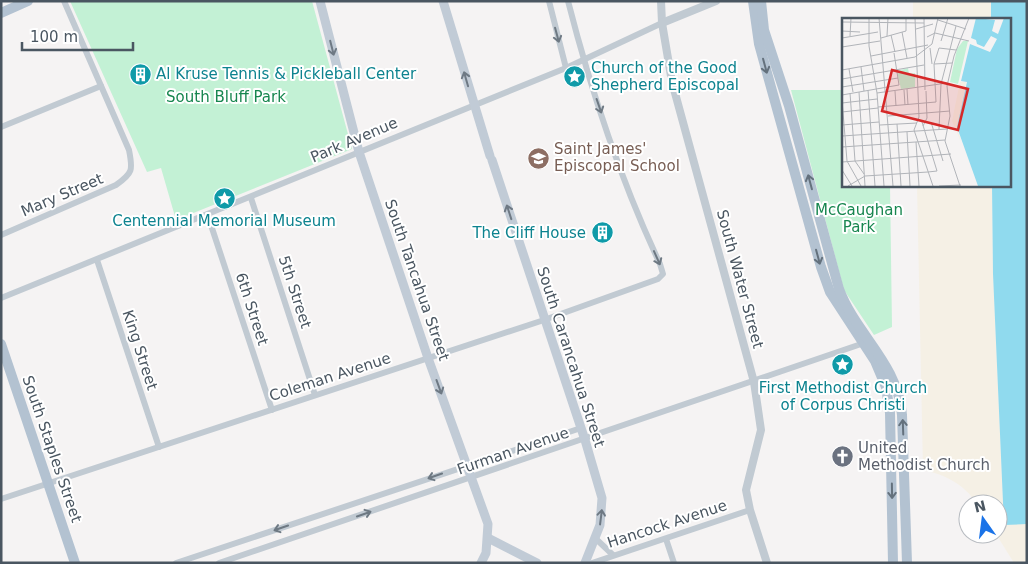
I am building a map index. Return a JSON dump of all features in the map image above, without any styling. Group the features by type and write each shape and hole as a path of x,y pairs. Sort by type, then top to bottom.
{"main road":[{"path":"1,13 28,1"},
{"name":"South Tancahua Street","path":"320,1 359,152 428,358 488,524 486,553 481,563"},
{"name":"South Carancahua Street","path":"443,1 474,105 585,440 602,498 600,525 585,563"},
{"path":"753,1 759,44 821,267 837,305 889,368 899,394 902,408 907,563"},
{"path":"761,1 764,30 789,106 838,289 867,342 886,387 890,406 893,563"},
{"name":"South Staples Street","path":"1,344 75,563"},
{"path":"488,538 537,563"}],"street":[{"path":"1,127 101,86 64,1"},
{"path":"549,1 566,68"},
{"path":"568,1 583,60"},
{"name":"South Water Street","path":"661,1 662,23 672,82 754,382 761,430 746,484 750,510 768,563"},
{"name":"Park Avenue","path":"1,298 208,216 566,68 662,23 716,1"},
{"name":"Coleman Avenue","path":"1,499 544,320 658,279 663,274 607,130 583,60"},
{"name":"Mary Street","path":"1,235 116,185 130,175 132,168 129,150 101,86"},
{"name":"5th Street","path":"251,198 315,395"},
{"name":"6th Street","path":"208,216 272,410"},
{"name":"King Street","path":"97,260 159,447"},
{"name":"Furman Avenue","path":"218,563 585,440 867,342"},
{"name":"Furman Avenue","path":"176,563 581,428"},
{"path":"334,510 338,523"},
{"name":"Hancock Avenue","path":"592,563 750,510"},
{"path":"595,538 613,555"},
{"path":"666,539 674,563"},
{"path":"214,550 218,563"}],"green space":[{"name":"South Bluff Park","path":"70,1 312,1 352,149 176,220 161,168 147,172"},
{"name":"McCaughan Park","path":"791,90 842,90 842,186 890,186 892,327 874,335 844,290"}],"sand":[{"path":"913,1 991,1 991,18 913,18"},
{"path":"917,186 992,186 993,274 1003,494 969,494 954,481 923,470"},
{"path":"1008,524 1027,524 1027,563 1014,563 1002,544 1008,544"}],"water":[{"path":"991,1 1027,1 1027,524 1008,525 1008,494 1003,494 993,274 992,186 1010,186 1010,18 991,18"}],"place":[{"name":"Al Kruse Tennis & Pickleball Center","path":"140,74"},
{"name":"Church of the Good Shepherd Episcopal","path":"575,77"},
{"name":"Saint James' Episcopal School","path":"538,158"},
{"name":"Centennial Memorial Museum","path":"224,198"},
{"name":"The Cliff House","path":"602,233"},
{"name":"First Methodist Church of Corpus Christi","path":"843,365"},
{"name":"United Methodist Church","path":"842,457"}]}
